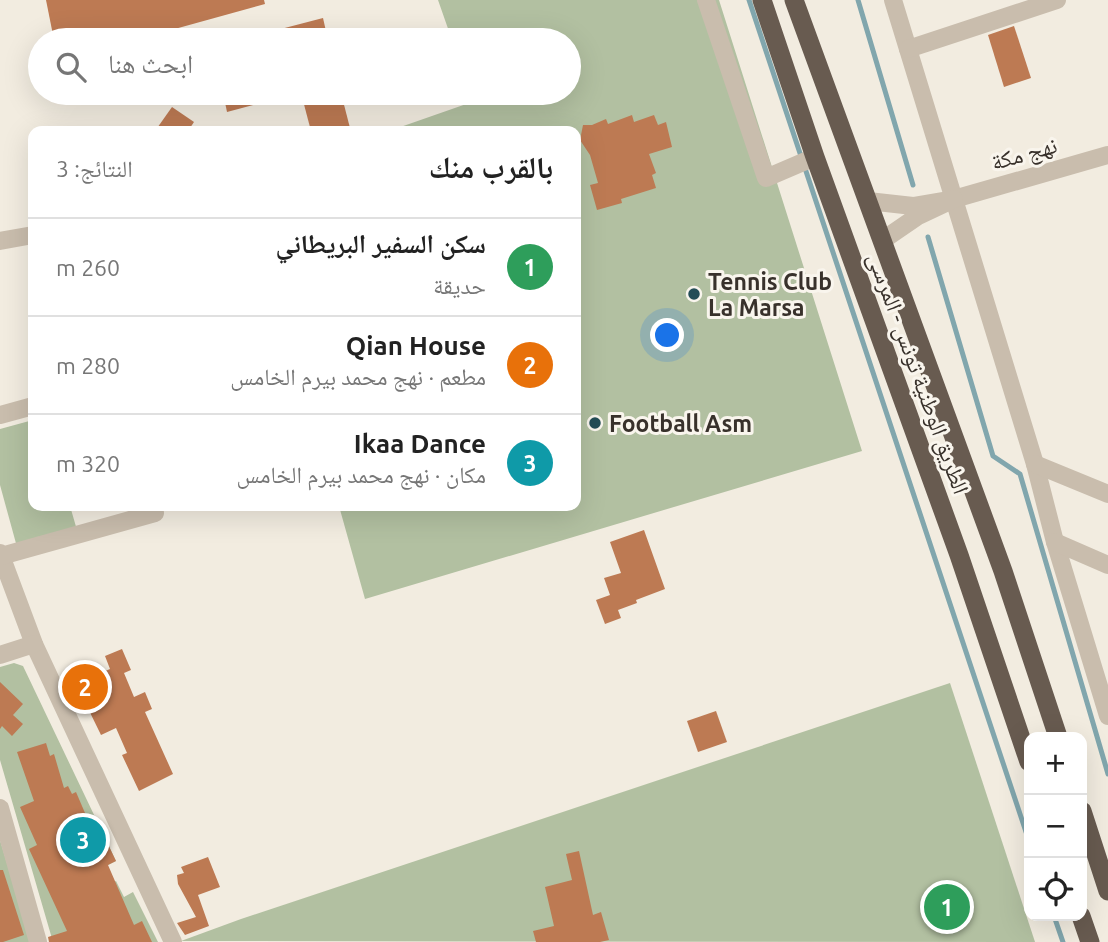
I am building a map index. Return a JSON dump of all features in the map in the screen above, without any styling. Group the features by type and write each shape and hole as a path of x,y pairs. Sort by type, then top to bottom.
{"highway":[{"name":"الطريق الوطنية تونس - المرسى","path":"762,0 815,157 959,555 1024,747"},
{"name":"الطريق الوطنية تونس - المرسى","path":"794,0 1003,572 1056,732"},
{"path":"1087,826 1108,891"},
{"path":"1083,921 1090,942"}],"street":[{"path":"706,0 766,178 815,157"},
{"path":"893,0 1035,464 1055,542 1108,716"},
{"path":"908,49 1057,0"},
{"name":"نهج مكة","path":"954,199 1108,155"},
{"path":"868,201 913,206 954,199"},
{"path":"883,240 918,216 954,199"},
{"path":"0,241 28,236"},
{"path":"0,415 28,407"},
{"path":"1035,464 1108,494"},
{"path":"155,513 1,555 34,644 173,942"},
{"path":"1055,542 1108,565"},
{"path":"0,655 34,644"},
{"path":"0,808 38,942"}],"green space":[{"name":"Tennis Club La Marsa","path":"438,0 719,0 862,451 365,599 340,511 581,511 581,126 403,126 463,105 581,105 581,28 448,28"},
{"path":"28,421 28,511 71,511 77,530 17,547 0,485 0,429"},
{"path":"14,663 23,666 116,861 106,866 114,882 116,881 124,897 133,892 158,942 53,942 0,760 0,667"},
{"path":"950,683 1024,908 1024,921 1028,921 1035,942 181,941"},
{"path":"0,840 31,942 0,942"}],"building":[{"path":"46,0 264,0 265,4 178,28 52,28"},
{"path":"323,18 325,28 285,28"},
{"path":"1014,26 1031,78 1004,87 988,35"},
{"path":"226,105 253,105 227,112"},
{"path":"304,105 344,105 349,126 310,126"},
{"path":"172,107 194,122 191,126 159,126"},
{"path":"632,115 634,122 654,115 658,125 666,122 672,147 649,154 656,173 652,175 656,188 621,199 622,203 597,210 590,185 598,183 590,155 581,142 581,135 583,125 592,125 606,119 608,124"},
{"path":"644,530 665,589 618,610 621,618 605,624 596,600 610,595 604,578 621,573 610,542"},
{"path":"122,649 131,670 124,673 134,697 145,692 152,709 145,712 173,774 139,791 122,755 127,753 116,728 101,735 78,683 110,669 105,656"},
{"path":"0,682 23,704 13,715 23,724 12,736 2,726 0,729"},
{"path":"716,711 727,742 698,752 687,721"},
{"path":"46,743 50,756 54,754 64,788 68,786 72,794 76,792 88,820 95,817 116,861 108,865 134,925 142,921 152,942 49,942 48,937 67,931 29,849 37,845 20,807 34,801 17,752"},
{"path":"579,851 593,915 601,912 609,940 536,942 533,931 554,926 545,887 572,880 566,854"},
{"path":"208,857 220,887 198,895 209,926 185,935 177,923 196,917 178,884 177,875 184,873 181,867"},
{"path":"0,870 3,870 24,935 3,942 0,942"}],"waterway":[{"path":"749,0 1024,826"},
{"path":"858,0 913,185"},
{"path":"928,237 993,456 1020,474 1108,774"},
{"path":"1056,921 1063,942"}],"place":[{"name":"Tennis Club La Marsa","path":"694,294"},
{"name":"Football Asm","path":"595,423"},
{"name":"Qian House","path":"85,687"},
{"name":"Ikaa Dance","path":"83,840"},
{"name":"سكن السفير البريطاني","path":"947,907"}]}
